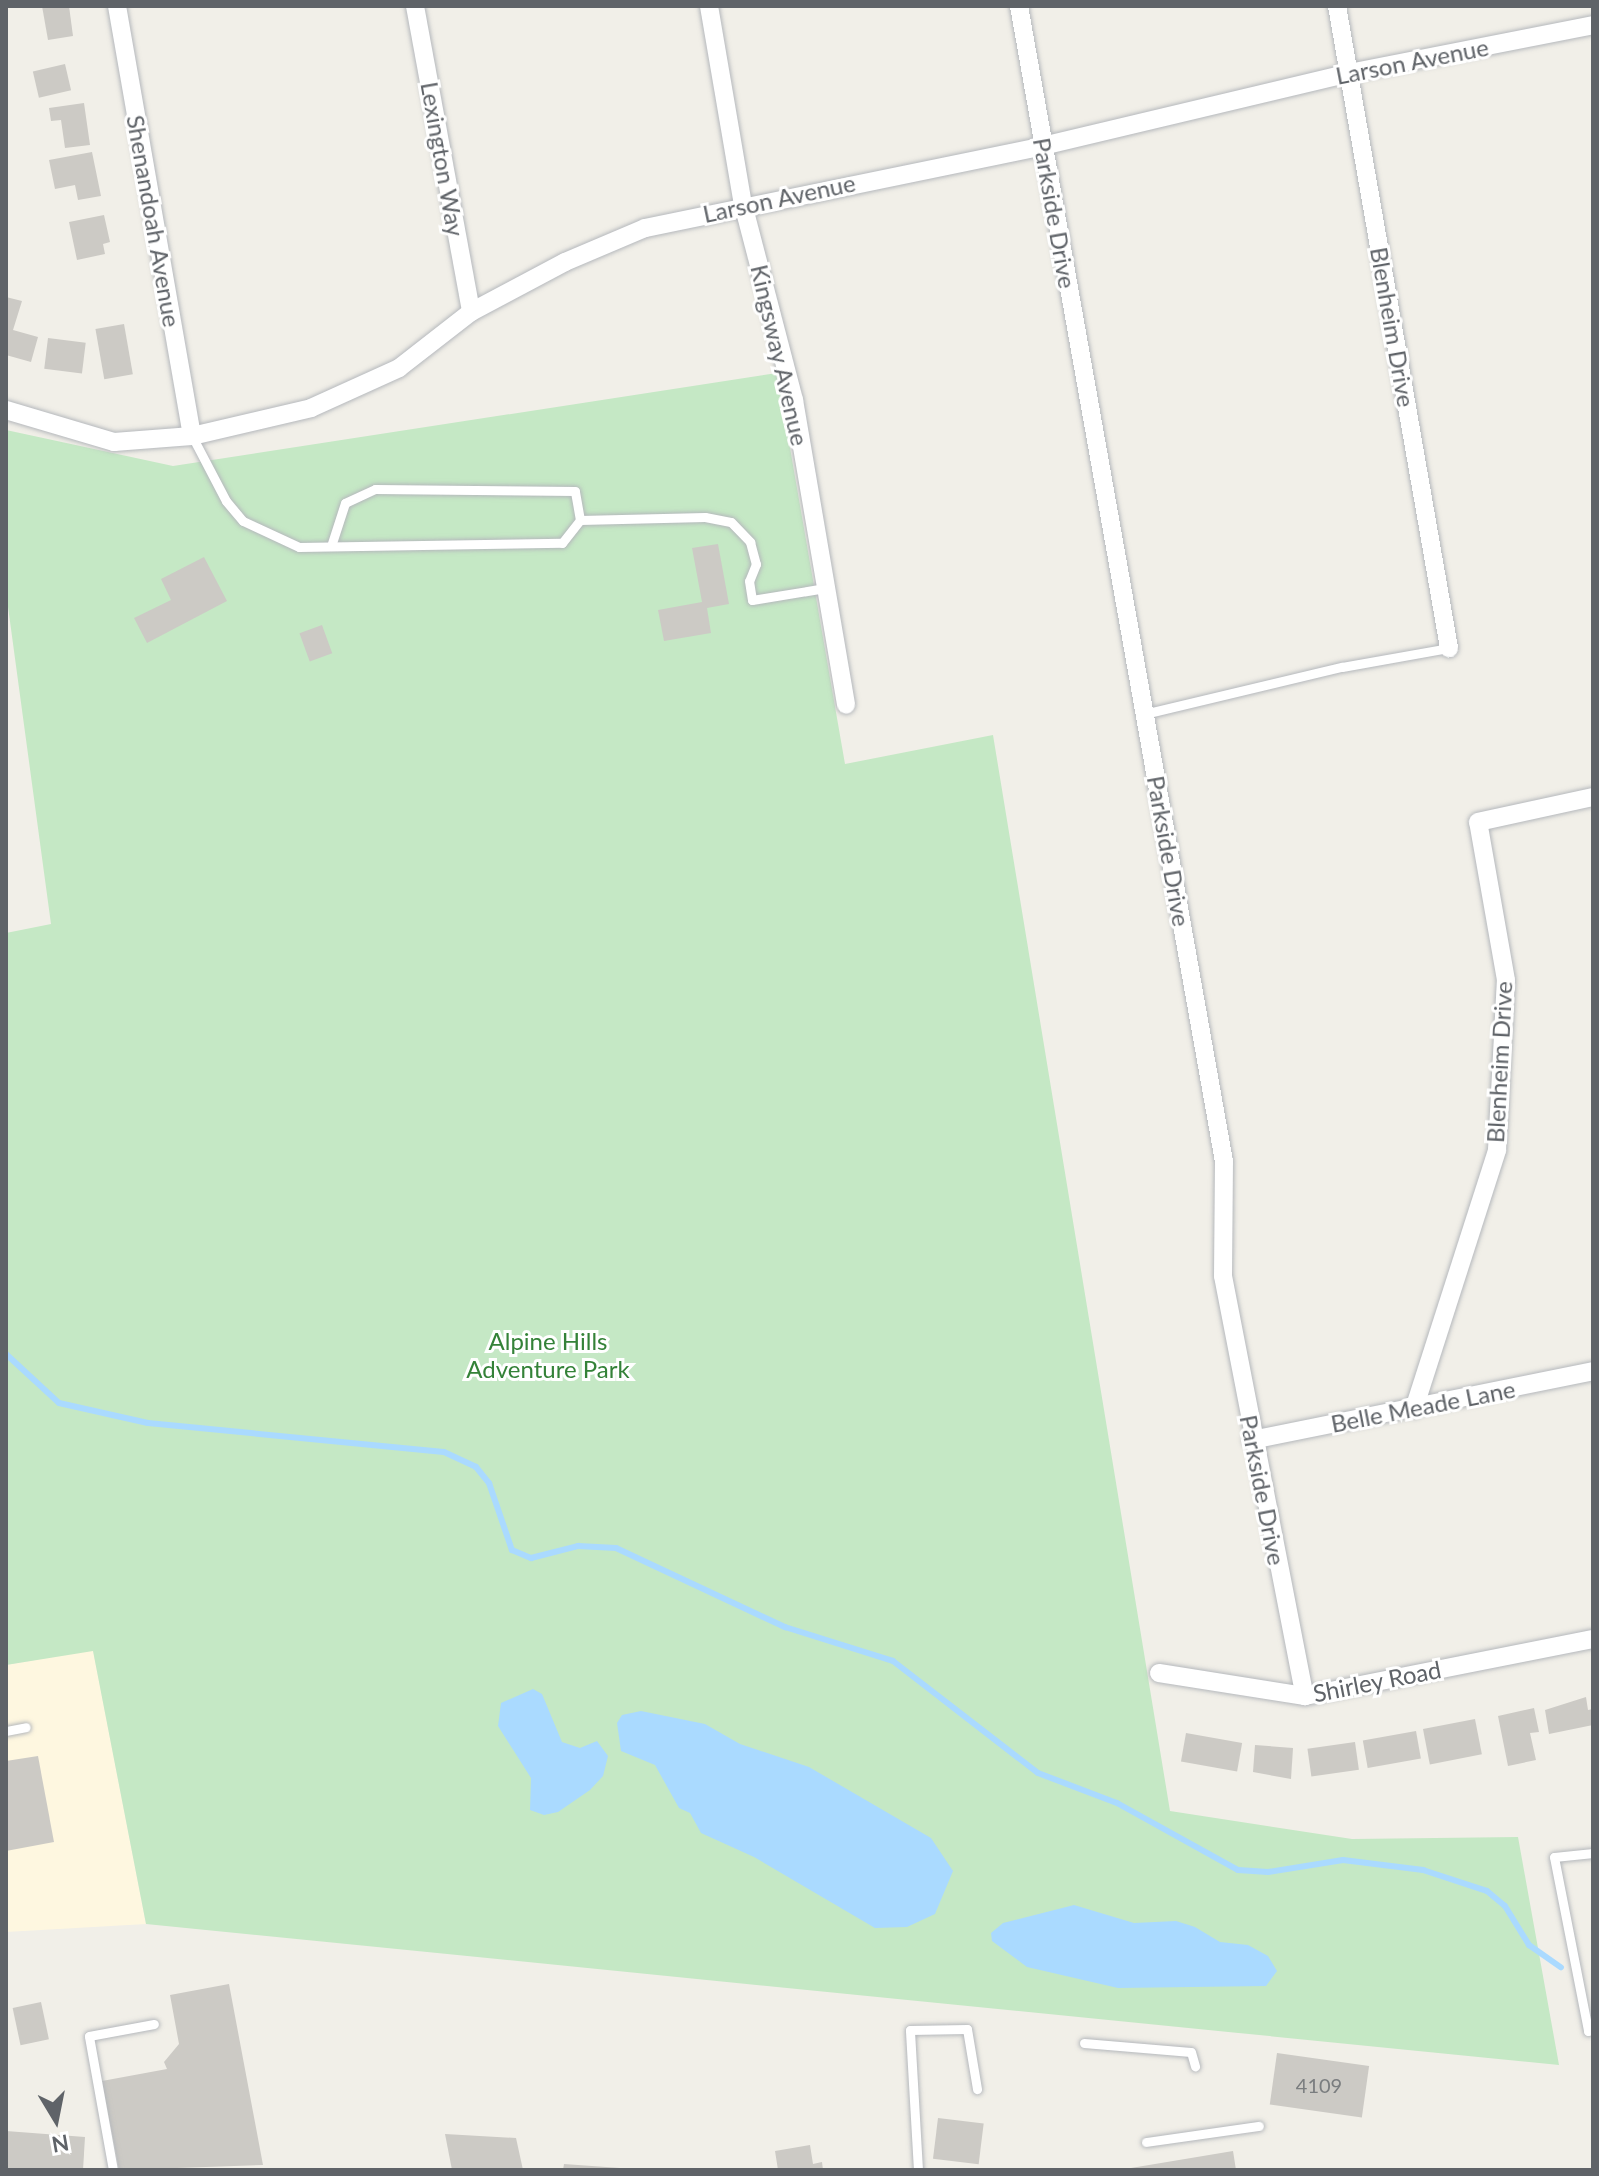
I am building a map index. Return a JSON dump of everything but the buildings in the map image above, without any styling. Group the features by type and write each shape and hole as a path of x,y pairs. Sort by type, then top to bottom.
{"street":[{"name":"Shenandoah Avenue","path":"117,6 192,436"},
{"name":"Lexington Way","path":"415,6 471,312"},
{"name":"Kingsway Avenue","path":"709,6 743,204 794,400 846,705"},
{"name":"Parkside Drive","path":"1019,6 1224,1161 1223,1276 1252,1440 1305,1696"},
{"name":"Blenheim Drive","path":"1337,6 1449,648"},
{"name":"Larson Avenue","path":"6,410 114,442 192,436 311,408 399,368 471,312 565,262 645,228 743,204 1043,146 1349,73 1593,25"},
{"name":"Blenheim Drive","path":"1414,1409 1497,1150 1506,980 1478,822 1593,797"},
{"name":"Belle Meade Lane","path":"1252,1440 1593,1371"},
{"name":"Shirley Road","path":"1159,1673 1305,1696 1593,1639"}],"lane":[{"path":"192,436 226,501 243,521 299,547 562,543 580,520 575,491 375,489 345,503 331,546"},
{"path":"580,520 705,517 731,522 750,542 756,564 749,581 752,600 825,588"},
{"path":"1144,714 1342,667 1449,648"},
{"path":"6,1731 26,1727"},
{"path":"1593,1853 1554,1857 1588,2031 1593,2029"},
{"path":"113,2170 89,2036 154,2024"},
{"path":"918,2170 910,2030 967,2029 977,2089"},
{"path":"1084,2043 1191,2052 1195,2066"},
{"path":"1146,2142 1259,2126"}],"shaded area":[{"path":"93,1650 146,1924 6,1932 6,1665"}],"green space":[{"name":"Alpine Hills Adventure Park","path":"777,373 845,764 993,735 1170,1811 1352,1839 1518,1837 1559,2065 146,1924 93,1651 6,1665 6,933 51,924 6,592 6,430 173,466"}],"water":[{"path":"533,1689 542,1694 562,1742 580,1748 597,1741 608,1756 603,1776 590,1790 558,1812 544,1815 530,1810 531,1778 498,1726 501,1703"},
{"path":"641,1711 705,1724 740,1744 809,1767 931,1838 953,1871 935,1914 907,1927 875,1928 754,1857 701,1833 690,1813 679,1808 655,1765 621,1751 617,1723 622,1715"},
{"path":"1074,1905 1134,1923 1176,1921 1195,1927 1220,1942 1248,1945 1268,1956 1277,1971 1266,1986 1118,1988 1027,1967 992,1941 991,1933 1003,1923"}],"waterway":[{"path":"6,1354 59,1403 148,1423 444,1452 476,1467 489,1483 512,1550 531,1558 578,1546 616,1548 785,1627 893,1661 1038,1773 1117,1803 1238,1870 1268,1872 1343,1860 1423,1870 1487,1891 1505,1906 1529,1945 1561,1967"}]}
